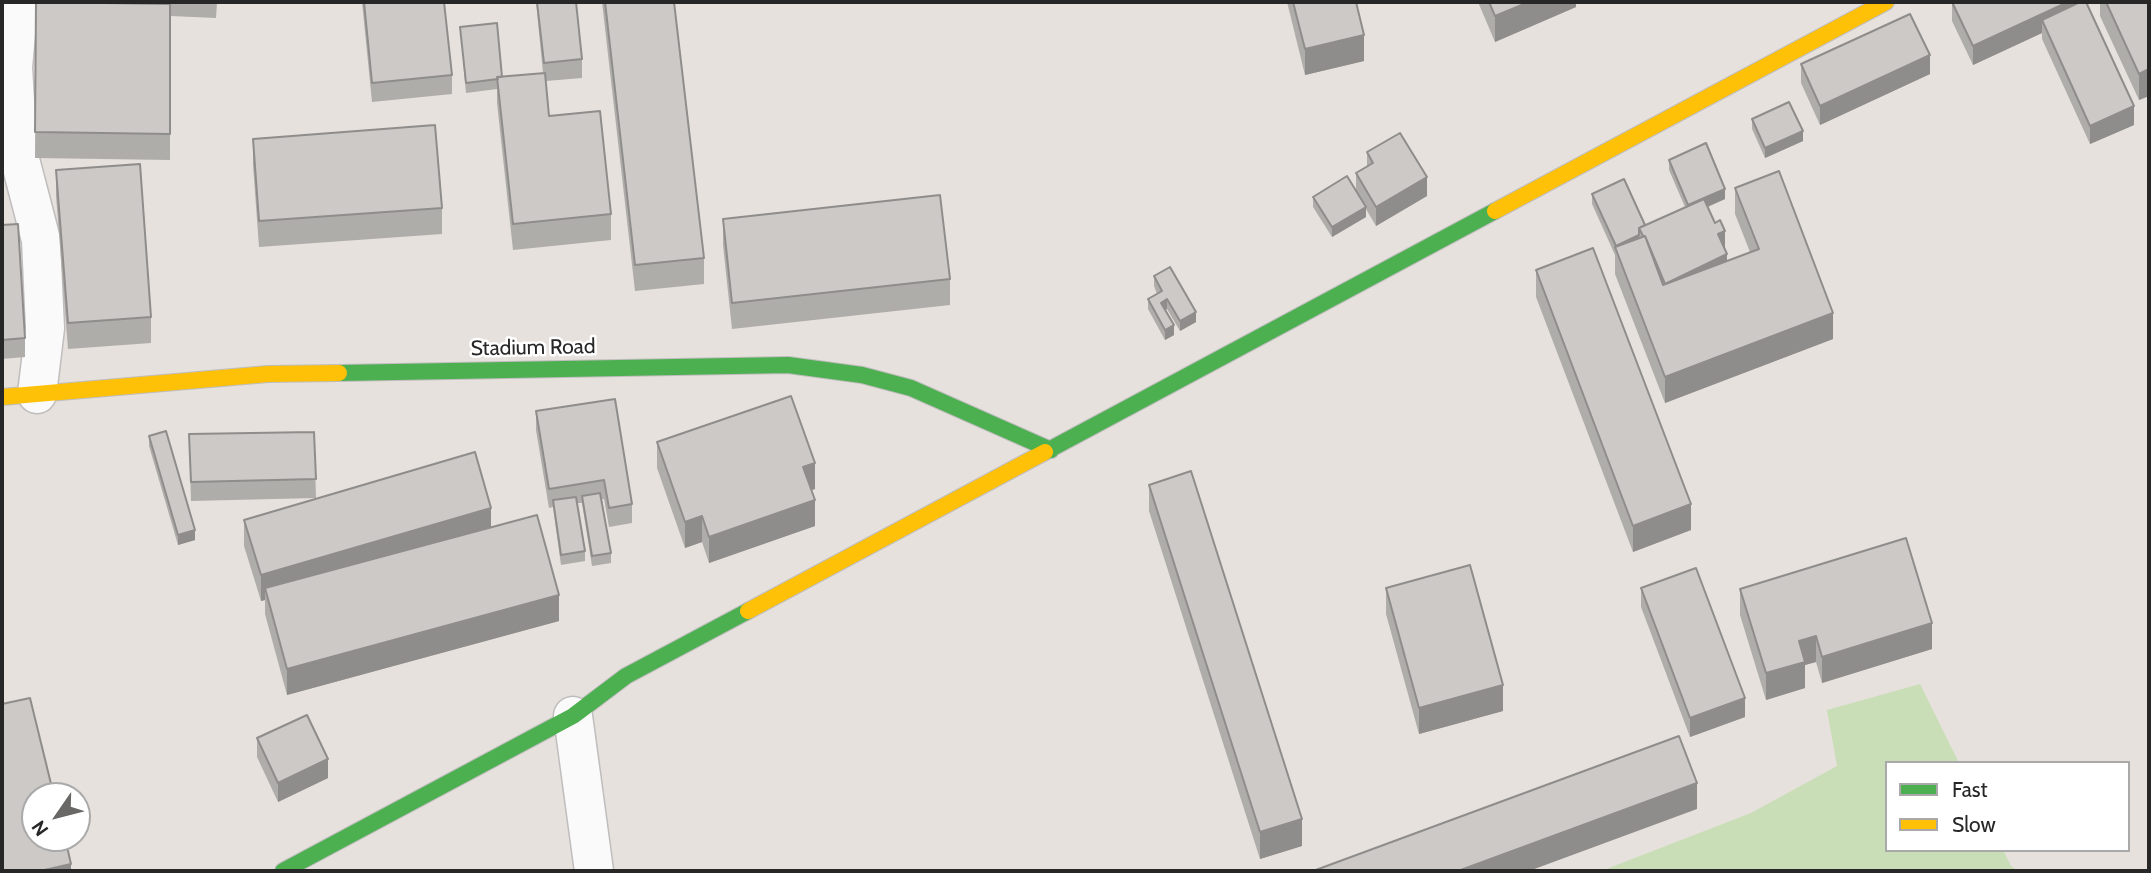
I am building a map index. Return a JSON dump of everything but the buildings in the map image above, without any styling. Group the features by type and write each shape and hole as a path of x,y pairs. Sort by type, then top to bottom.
{"main road":[{"path":"283,871 573,716 626,676 1886,2"},
{"name":"Stadium Road","path":"19,396 268,374 788,365 862,375 912,388 1051,450"}],"street":[{"path":"19,2 13,67 18,152 40,240 44,315 19,396"},
{"path":"573,716 594,871"}],"green space":[{"path":"1920,684 1958,761 1885,761 1885,852 2004,852 2011,866 2018,871 1601,871 1751,813 1837,766 1827,710"}],"traffic: fast":[{"path":"1045,452 1495,211"},
{"path":"339,373 788,365 862,375 911,388 1051,450"},
{"path":"283,871 573,716 626,676 748,611"}],"traffic: slow":[{"path":"1495,211 1886,2"},
{"path":"2,397 268,374 339,373"},
{"path":"748,611 1045,452"}]}
